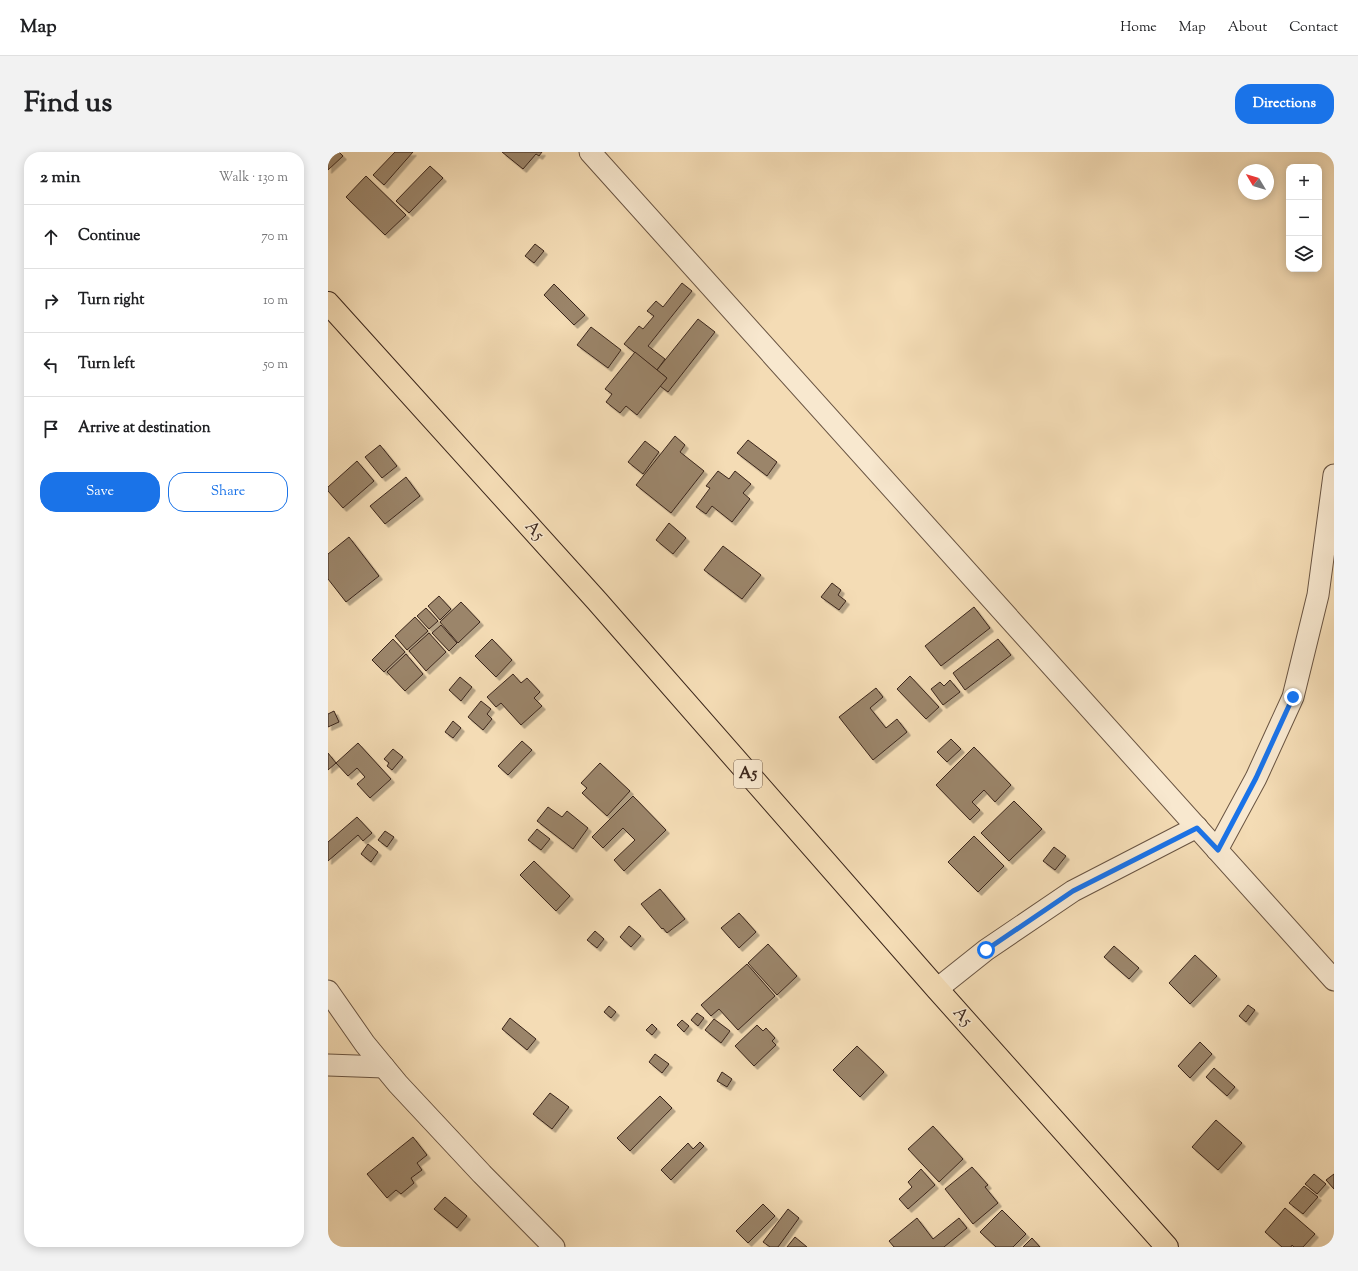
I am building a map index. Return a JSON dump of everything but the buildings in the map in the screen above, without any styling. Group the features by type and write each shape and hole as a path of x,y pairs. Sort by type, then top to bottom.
{"highway":[{"name":"A5","path":"328,302 597,601 937,989 1167,1247"}],"street":[{"path":"590,152 1334,980"},
{"path":"1218,850 1256,778 1293,697 1318,595 1334,475"},
{"path":"937,989 986,950 1073,891 1197,828"},
{"path":"328,991 365,1044 398,1084 554,1247"},
{"path":"328,1065 384,1066"}],"route":[{"path":"986,950 1073,891 1197,828 1218,850 1256,778 1293,697"}]}
